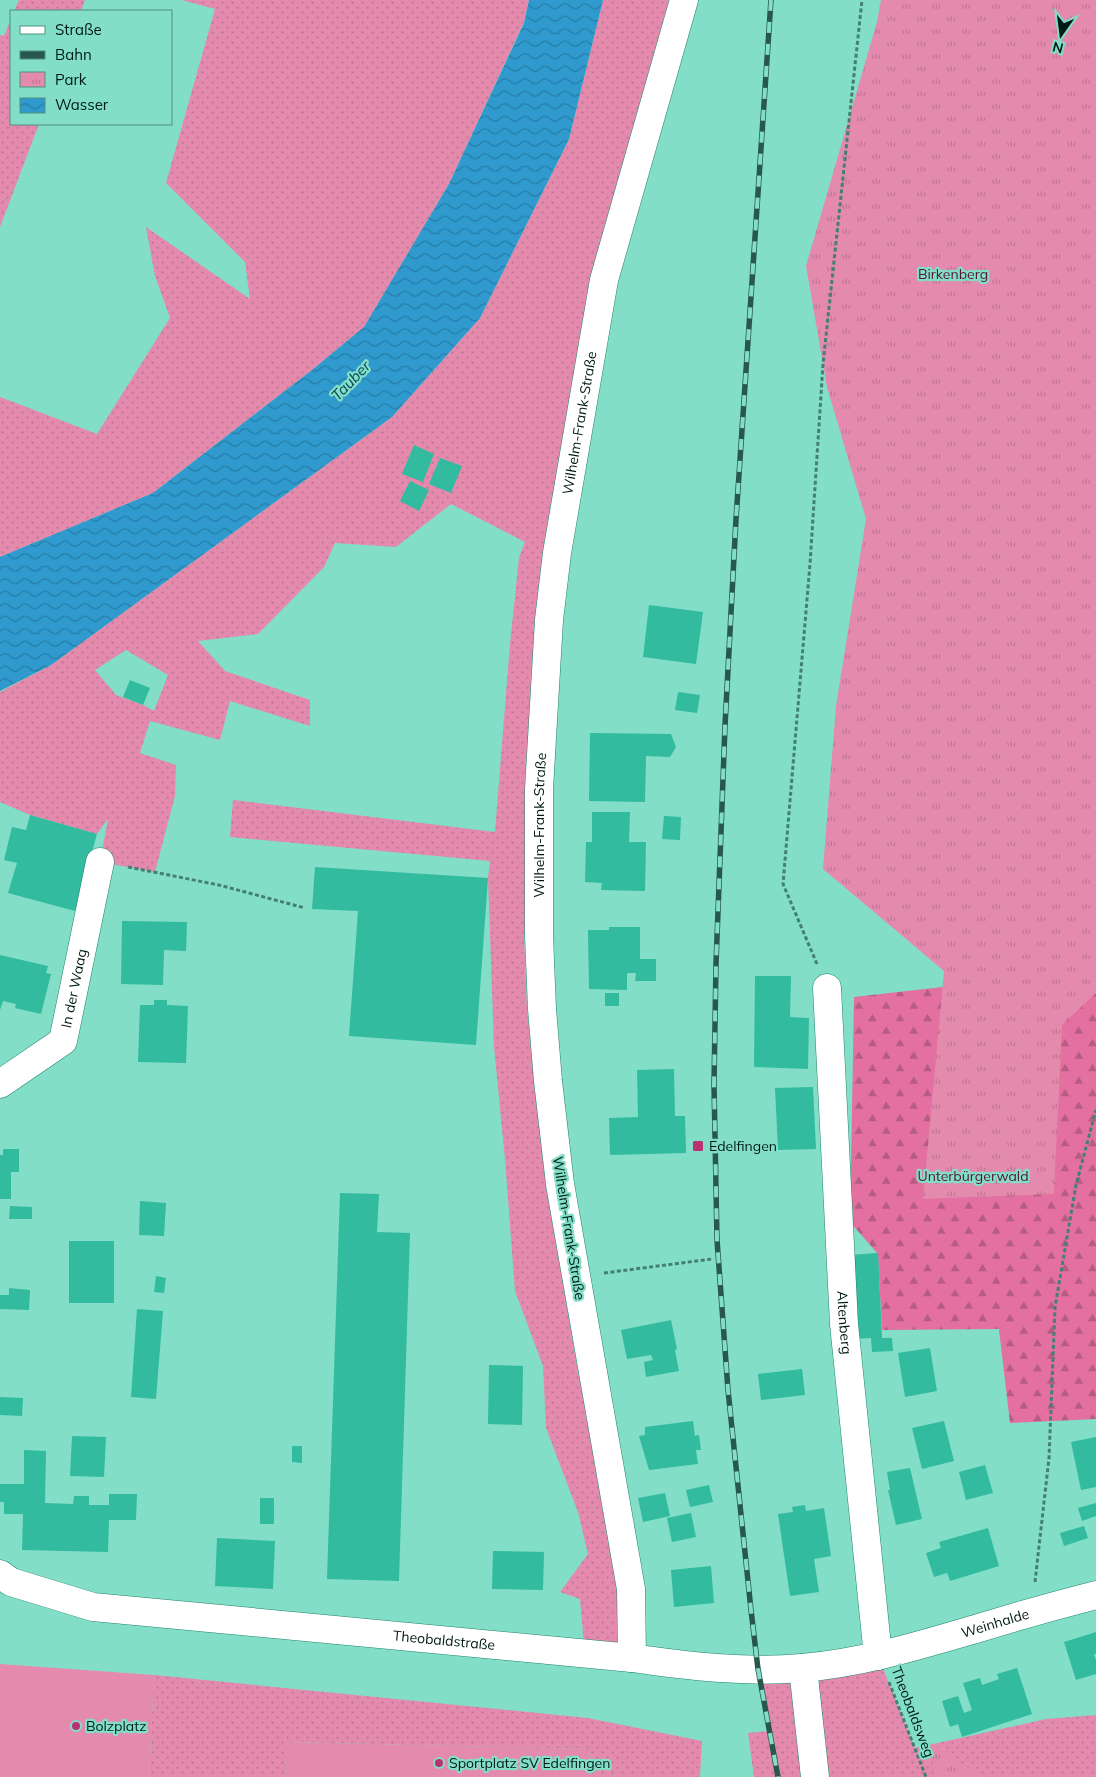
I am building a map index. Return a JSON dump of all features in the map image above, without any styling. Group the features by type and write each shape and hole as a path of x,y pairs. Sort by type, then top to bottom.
{"street":[{"name":"Wilhelm-Frank-Straße","path":"632,1658 631,1588 560,1184 542,1009 539,936 539,788 549,620 557,553 604,280 684,0"},
{"name":"In der Waag","path":"0,1084 63,1040 100,862"},
{"name":"Altenberg","path":"827,988 844,1324 887,1654"},
{"name":"Theobaldstraße","path":"0,1574 11,1582 93,1607 679,1664 758,1669 803,1668 887,1654"},
{"name":"Weinhalde","path":"887,1654 1096,1594"},
{"path":"803,1668 815,1777"}],"path":[{"path":"827,988 783,884 810,564 823,364 862,0"},
{"path":"100,862 219,885 305,908"},
{"path":"1032,1612 1049,1458 1055,1307 1076,1185 1096,1110"},
{"path":"576,1277 712,1259"},
{"name":"Theobaldsweg","path":"887,1654 926,1777"}],"green space":[{"path":"19,0 85,0 81,10 14,10"},
{"path":"182,0 529,0 524,22 449,184 364,327 312,370 153,493 0,557 0,397 97,434 170,318 155,276 146,227 250,299 245,262 166,183 215,9"},
{"path":"603,0 684,0 604,280 539,789 524,936 527,1009 546,1184 578,1372 631,1589 632,1658 585,1654 580,1599 560,1592 588,1554 578,1512 546,1428 543,1366 515,1291 494,1047 488,878 490,861 230,837 233,800 495,832 510,644 519,558 525,542 451,504 396,547 335,543 324,567 258,634 198,641 225,671 310,700 310,726 230,701 220,740 150,721 140,753 176,765 175,796 155,872 100,862 108,819 97,834 30,815 0,802 0,692 51,665 392,417 480,318 569,139","holes":["126,650 168,675 154,711 116,695 95,670"]},
{"name":"Birkenberg","path":"881,0 1096,0 1096,993 1062,1025 1054,1194 923,1199 944,971 823,869 836,706 866,519 827,387 806,266 877,22"},
{"path":"10,21 10,125 39,125 0,227 0,35 4,36"},
{"name":"Unterbürgerwald","path":"1096,311 1096,1419 1010,1423 999,1329 882,1330 878,1254 850,1222 854,997 1059,974"},
{"path":"878,1656 915,1748 1046,1719 1096,1715 1096,1777 754,1777 748,1733 770,1731 758,1669"},
{"name":"Bolzplatz","path":"0,1664 154,1675 149,1777 0,1777"},
{"name":"Sportplatz SV Edelfingen","path":"154,1675 588,1718 702,1741 700,1777 590,1777 591,1749 288,1742 286,1777 149,1777"},
{"name":"Sportplatz SV Edelfingen","path":"287,1742 591,1749 590,1777 286,1777"},
{"path":"931,1743 982,1777 934,1777"}],"water":[{"name":"Tauber","path":"529,0 603,0 569,139 480,318 392,417 51,665 0,691 0,557 153,493 312,370 364,327 449,184 524,23"}],"building":[{"path":"414,445 434,454 423,482 402,474"},
{"path":"440,458 462,466 451,493 429,484"},
{"path":"410,481 429,490 419,511 400,501"},
{"path":"649,605 703,612 696,664 643,657"},
{"path":"130,680 150,688 143,705 123,697"},
{"path":"678,692 700,695 697,713 675,710"},
{"path":"590,733 671,734 676,747 670,757 646,756 645,802 589,801"},
{"path":"592,812 630,812 629,842 646,842 645,891 601,890 602,883 585,882 586,842 592,842"},
{"path":"30,815 97,834 75,911 8,893 17,863 4,860 12,827 26,830"},
{"path":"664,816 681,817 680,840 662,839"},
{"path":"315,867 488,878 476,1045 349,1036 358,911 312,909"},
{"path":"122,921 187,922 186,951 164,950 163,985 121,984"},
{"path":"609,927 640,927 640,959 656,959 656,981 635,981 636,973 627,973 627,990 589,989 588,930 609,930"},
{"path":"0,955 48,966 46,973 51,974 41,1014 15,1008 16,1004 3,1001 0,1010"},
{"path":"755,976 791,976 790,1017 809,1018 808,1069 754,1067"},
{"path":"605,993 619,993 619,1006 605,1006"},
{"path":"154,1000 167,1000 167,1005 188,1006 186,1063 138,1062 140,1005 154,1005"},
{"path":"674,1069 675,1116 685,1116 686,1153 610,1155 609,1118 638,1117 637,1070"},
{"path":"813,1087 816,1149 778,1150 775,1088"},
{"path":"3,1149 19,1149 19,1172 11,1172 11,1199 0,1199 0,1155 3,1155"},
{"path":"340,1193 379,1194 377,1232 410,1233 399,1581 327,1579"},
{"path":"140,1201 166,1203 164,1236 139,1235"},
{"path":"10,1206 32,1207 32,1219 9,1219"},
{"path":"69,1241 114,1241 114,1303 69,1303"},
{"path":"878,1253 882,1338 892,1338 893,1351 872,1352 871,1338 853,1339 849,1255"},
{"path":"156,1276 166,1278 164,1293 154,1292"},
{"path":"9,1288 30,1290 29,1310 0,1309 0,1295 9,1295"},
{"path":"137,1309 163,1311 156,1399 131,1397"},
{"path":"671,1320 679,1371 646,1377 644,1362 653,1360 651,1355 627,1359 621,1330"},
{"path":"930,1348 937,1391 905,1397 898,1353"},
{"path":"489,1365 523,1366 522,1425 488,1424"},
{"path":"802,1369 805,1395 761,1400 758,1374"},
{"path":"0,1397 23,1398 22,1416 0,1415"},
{"path":"693,1421 695,1436 699,1435 701,1450 696,1450 698,1464 649,1470 639,1436 645,1435 645,1427"},
{"path":"944,1421 954,1461 922,1469 912,1428"},
{"path":"72,1436 106,1437 104,1477 70,1476"},
{"path":"1096,1437 1096,1487 1081,1490 1071,1442"},
{"path":"292,1446 302,1446 302,1463 292,1462"},
{"path":"24,1450 46,1451 45,1503 73,1504 74,1496 89,1496 89,1505 109,1505 109,1494 137,1494 136,1520 109,1520 108,1552 22,1550 23,1514 4,1514 4,1502 0,1502 0,1484 24,1484"},
{"path":"985,1465 993,1493 966,1500 959,1472"},
{"path":"910,1468 922,1519 896,1525 888,1490 890,1490 887,1472"},
{"path":"709,1485 713,1502 690,1507 686,1490"},
{"path":"665,1493 670,1516 643,1522 638,1498"},
{"path":"260,1498 274,1498 274,1524 260,1524"},
{"path":"1096,1503 1096,1516 1082,1521 1078,1508"},
{"path":"805,1505 806,1511 824,1508 831,1556 814,1559 819,1592 790,1596 778,1514 793,1512 792,1507"},
{"path":"691,1513 696,1537 672,1542 667,1518"},
{"path":"1084,1526 1088,1538 1064,1546 1060,1533"},
{"path":"988,1528 999,1566 950,1581 947,1573 934,1577 926,1553 941,1548 939,1542"},
{"path":"217,1538 275,1541 273,1589 215,1586"},
{"path":"493,1551 544,1552 543,1590 492,1589"},
{"path":"711,1566 714,1603 674,1607 671,1570"},
{"path":"1096,1632 1096,1654 1094,1654 1096,1674 1076,1680 1064,1642"},
{"path":"1017,1668 1032,1714 962,1737 958,1724 950,1727 942,1701 958,1696 964,1713 972,1710 963,1683 980,1678 982,1685 999,1679 997,1674"}],"railway":[{"path":"771,0 736,519 725,726 716,964 714,1085 717,1240 728,1390 758,1669 778,1777"}],"place":[{"name":"Edelfingen","path":"698,1146"},
{"name":"Bolzplatz","path":"76,1726"},
{"name":"Sportplatz SV Edelfingen","path":"439,1763"}]}
